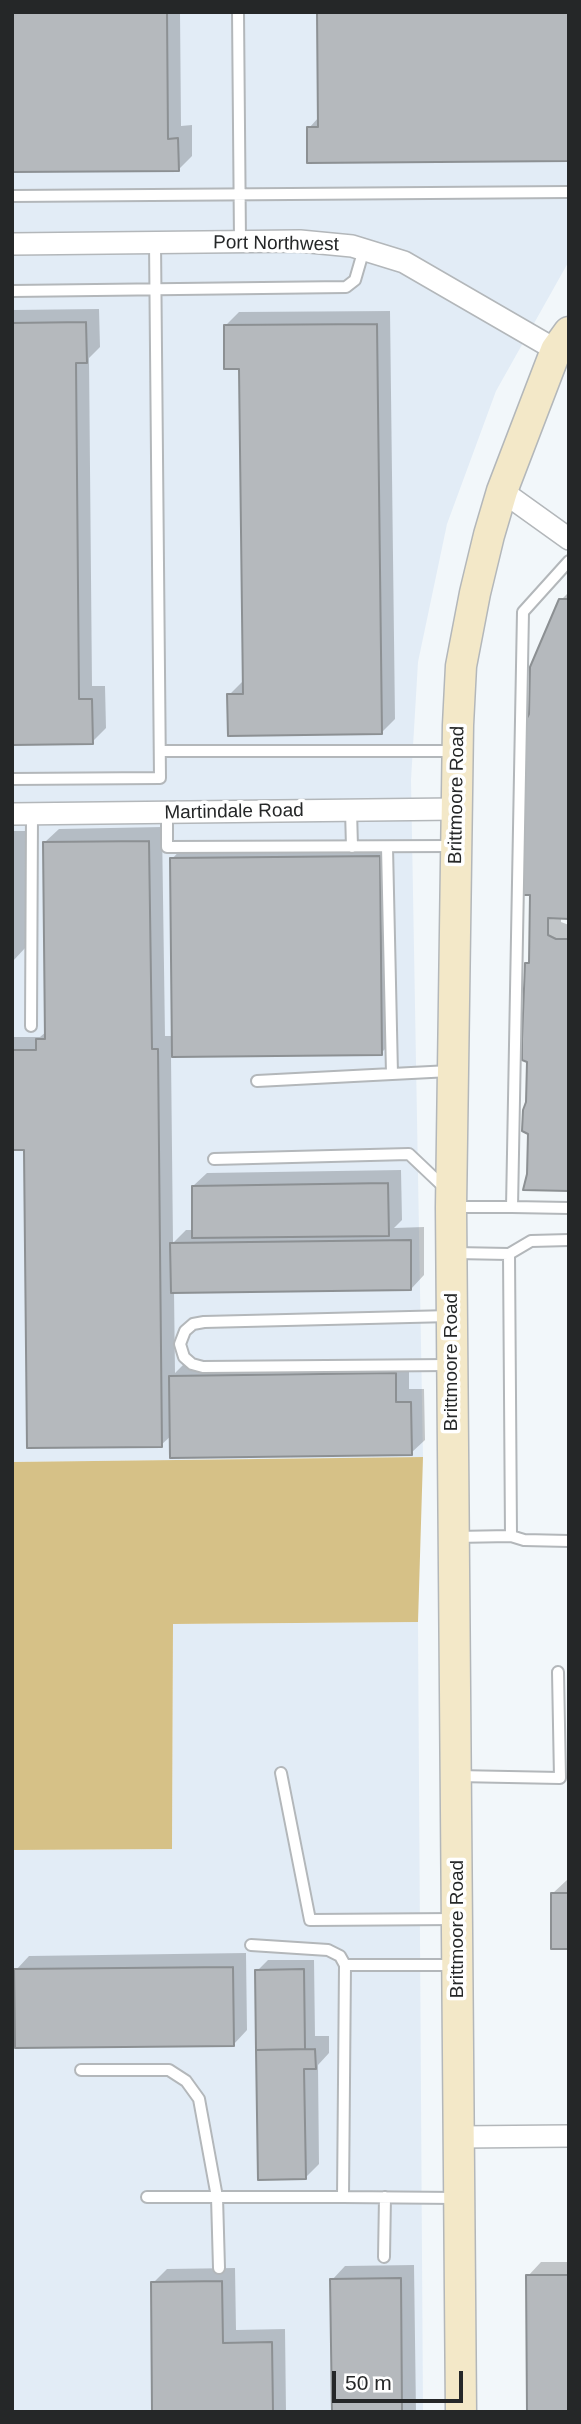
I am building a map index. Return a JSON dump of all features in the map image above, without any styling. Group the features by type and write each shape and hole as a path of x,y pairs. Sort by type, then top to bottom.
{"main road":[{"name":"Brittmoore Road","path":"461,2412 452,1201 457,751 461,666 475,593 502,491 562,341"}],"street":[{"name":"Port Northwest","path":"12,244 300,241 352,246 404,262 562,341"},
{"path":"502,491 569,539"},
{"name":"Martindale Road","path":"22,814 457,809"},
{"path":"460,2137 569,2136"}],"lane":[{"path":"238,12 240,241"},
{"path":"12,196 569,192"},
{"path":"12,779 160,778 155,242"},
{"path":"12,291 346,286 355,279 364,249"},
{"path":"512,1207 523,612 569,561"},
{"path":"160,751 457,751"},
{"path":"351,810 352,847"},
{"path":"167,813 167,847 456,846"},
{"path":"22,814 31,1026"},
{"path":"387,848 392,1074"},
{"path":"257,1081 453,1071"},
{"path":"214,1159 409,1154 452,1201 512,1207 569,1208"},
{"path":"452,1252 509,1254 531,1241 569,1240"},
{"path":"509,1254 511,1536"},
{"path":"452,1315 204,1322 193,1324 185,1331 180,1344 184,1357 192,1364 203,1367 452,1365"},
{"path":"454,1537 511,1536 524,1541 569,1541"},
{"path":"457,1776 560,1778 558,1672"},
{"path":"281,1773 310,1920 458,1919"},
{"path":"251,1945 328,1950 340,1956 345,1965 344,2197"},
{"path":"345,1965 459,1965"},
{"path":"81,2070 169,2070 186,2081 200,2099 217,2197 219,2268"},
{"path":"148,2197 460,2198"},
{"path":"384,2257 385,2197"}],"shaded area":[{"path":"12,12 569,12 569,261 496,391 447,524 418,662 411,780 423,1457 12,1462"},
{"path":"423,1457 418,1622 173,1624 172,1849 12,1850 12,1462"},
{"path":"418,1622 423,2412 12,2412 12,1850 172,1849 173,1624"}],"building":[{"path":"12,12 167,12 168,139 178,138 179,171 12,172"},
{"path":"317,12 569,12 569,161 307,163 307,127 318,127"},
{"path":"86,322 87,363 76,363 79,699 92,699 93,744 12,745 12,323"},
{"path":"377,324 382,734 228,736 227,694 243,694 239,369 224,369 224,325"},
{"path":"559,599 569,599 569,919 548,918 548,935 556,939 569,939 569,1191 523,1190 527,1174 528,1134 522,1131 527,1062 522,1060 522,1039 525,963 529,963 530,895 522,895 525,722 529,714 530,667"},
{"path":"149,841 152,1049 158,1049 162,1447 27,1448 24,1150 12,1150 12,1050 36,1050 36,1039 45,1039 43,842"},
{"path":"380,856 382,1055 172,1057 170,858"},
{"path":"388,1183 389,1236 192,1238 192,1186"},
{"path":"411,1240 411,1290 171,1293 170,1243"},
{"path":"396,1373 396,1402 411,1402 412,1455 170,1458 169,1376"},
{"path":"551,1893 569,1893 569,1949 551,1949"},
{"path":"233,1967 234,2046 15,2048 14,1969"},
{"path":"304,1969 305,2049 256,2050 255,1970"},
{"path":"315,2049 316,2069 304,2069 306,2179 258,2180 256,2050"},
{"path":"526,2275 569,2275 569,2412 527,2412"},
{"path":"401,2278 402,2412 332,2412 330,2279"},
{"path":"222,2281 223,2343 272,2342 273,2412 152,2412 151,2282"}]}
